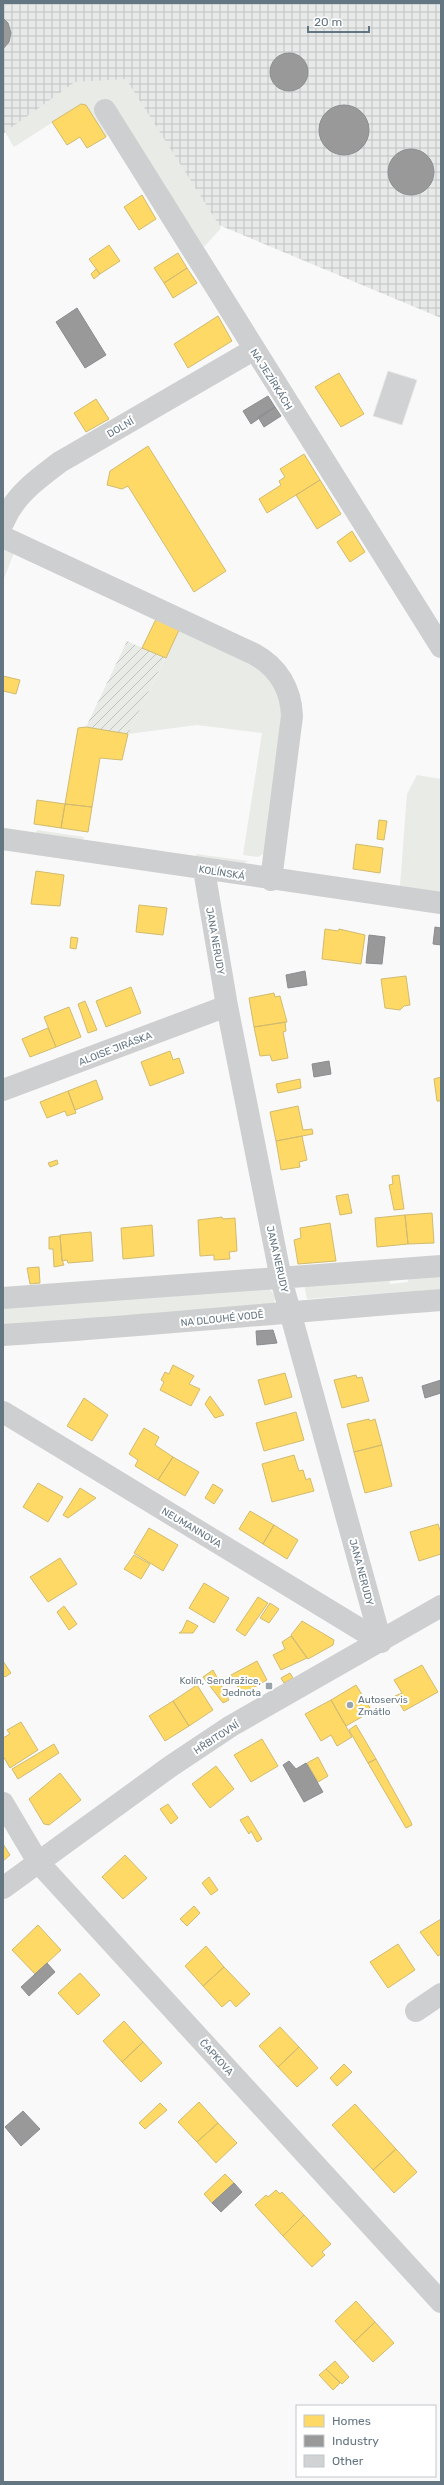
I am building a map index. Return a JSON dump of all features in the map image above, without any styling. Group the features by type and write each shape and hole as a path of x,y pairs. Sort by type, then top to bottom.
{"street":[{"name":"NA JEZÍRKÁCH","path":"105,110 253,350 441,647"},
{"name":"DOLNÍ","path":"3,523 9,507 32,483 60,462 253,350"},
{"path":"3,537 254,654 275,668 290,697 292,716 271,880"},
{"name":"KOLÍNSKÁ","path":"3,839 271,880 441,903"},
{"name":"JANA NERUDY","path":"204,870 227,1006 280,1279 291,1312 381,1642"},
{"name":"ALOISE JIRÁSKA","path":"3,1090 227,1006"},
{"path":"3,1298 280,1279 441,1266"},
{"name":"NA DLOUHÉ VODĚ","path":"3,1335 131,1327 441,1300"},
{"name":"NEUMANNOVA","path":"3,1412 381,1642"},
{"name":"HŘBITOVNÍ","path":"3,1888 171,1766 231,1726 381,1642 441,1606"},
{"name":"ČAPKOVA","path":"3,1803 38,1862 441,2302"},
{"path":"416,2011 441,1994"}],"shaded area":[{"path":"3,3 441,3 441,318 214,223 74,83 3,134"},
{"path":"126,79 221,228 204,247 162,182 116,129 106,137 86,105 81,104 14,147 5,132 75,82"},
{"path":"3,543 14,553 3,581"},
{"path":"179,630 263,664 286,703 265,853 258,857 243,855 262,733 197,725 128,734"},
{"path":"127,641 165,658 128,734 86,727"},
{"path":"417,775 441,779 441,893 400,886 407,794"},
{"path":"37,830 84,837 83,840 36,834"},
{"path":"196,854 248,861 242,864 196,858"},
{"path":"441,1273 441,1289 307,1299 304,1284 389,1277 390,1284 408,1282 409,1276"},
{"path":"269,1288 275,1296 274,1306 3,1331 3,1305"}],"building: Homes":[{"path":"81,104 86,105 106,137 87,148 80,137 67,145 52,122"},
{"path":"142,195 156,219 139,230 124,207"},
{"path":"109,245 120,261 100,274 89,259"},
{"path":"178,253 187,268 164,283 154,268"},
{"path":"187,268 197,283 173,298 164,283"},
{"path":"96,269 100,274 94,279 91,274"},
{"path":"218,316 232,341 188,368 174,344"},
{"path":"339,373 364,414 341,427 315,387"},
{"path":"96,399 109,419 86,432 74,413"},
{"path":"148,446 226,571 194,592 128,486 122,489 107,485 110,471"},
{"path":"304,454 320,480 267,513 259,499 281,485 279,481 285,477 280,469"},
{"path":"320,480 341,514 317,529 296,495"},
{"path":"352,531 365,552 350,562 337,542"},
{"path":"156,619 179,630 166,658 142,648"},
{"path":"3,676 20,680 16,694 3,691"},
{"path":"86,727 128,734 122,760 100,758 92,807 65,804 78,728"},
{"path":"37,800 65,804 61,828 34,824"},
{"path":"65,804 92,807 88,832 61,828"},
{"path":"379,820 387,821 384,840 377,839"},
{"path":"356,844 383,848 380,873 353,869"},
{"path":"36,871 64,875 60,906 31,904"},
{"path":"139,905 167,908 163,935 136,932"},
{"path":"325,929 338,931 339,929 365,935 361,964 322,959"},
{"path":"71,937 78,938 76,949 70,948"},
{"path":"406,976 410,1005 404,1006 400,1010 385,1008 381,979"},
{"path":"131,987 141,1013 106,1027 96,1001"},
{"path":"274,993 275,997 280,996 287,1022 254,1027 249,998"},
{"path":"85,1001 97,1030 88,1033 78,1004"},
{"path":"69,1007 81,1037 56,1047 44,1017"},
{"path":"285,1022 286,1031 283,1032 288,1058 272,1061 270,1055 260,1056 254,1027"},
{"path":"48,1028 56,1047 30,1057 22,1039"},
{"path":"170,1051 173,1060 179,1058 184,1073 150,1086 141,1062"},
{"path":"441,1077 441,1101 437,1101 434,1079"},
{"path":"300,1079 301,1088 278,1093 276,1084"},
{"path":"96,1080 103,1099 75,1110 68,1091"},
{"path":"68,1091 76,1113 67,1116 65,1111 47,1118 40,1102"},
{"path":"298,1106 303,1130 312,1129 313,1134 276,1141 270,1112"},
{"path":"302,1136 307,1160 299,1162 300,1167 281,1170 276,1141"},
{"path":"57,1160 58,1164 50,1167 48,1163"},
{"path":"399,1175 404,1209 394,1210 389,1185 393,1184 392,1176"},
{"path":"348,1194 352,1213 340,1215 336,1196"},
{"path":"432,1213 434,1243 408,1244 405,1215"},
{"path":"405,1215 408,1244 377,1247 375,1218"},
{"path":"222,1217 223,1219 235,1218 237,1251 229,1252 230,1259 214,1260 214,1255 200,1256 198,1220"},
{"path":"330,1223 336,1261 298,1264 294,1240 301,1238 300,1228"},
{"path":"152,1225 154,1256 123,1259 121,1228"},
{"path":"91,1232 93,1261 68,1263 67,1260 62,1261 60,1235"},
{"path":"60,1236 62,1260 64,1265 54,1267 53,1249 49,1249 49,1237"},
{"path":"39,1267 40,1283 30,1284 27,1268"},
{"path":"173,1365 194,1376 189,1384 200,1389 191,1406 160,1390 164,1382 161,1380 165,1372 169,1374"},
{"path":"285,1373 292,1397 265,1405 258,1380"},
{"path":"356,1375 357,1378 362,1377 369,1401 342,1408 334,1380"},
{"path":"210,1396 224,1415 215,1418 205,1404"},
{"path":"84,1398 108,1415 92,1441 67,1426"},
{"path":"296,1412 304,1440 264,1451 256,1423"},
{"path":"369,1419 370,1421 375,1419 382,1445 354,1452 347,1424"},
{"path":"144,1428 159,1437 155,1445 173,1457 158,1480 135,1466 138,1460 129,1454"},
{"path":"382,1445 392,1486 365,1493 354,1452"},
{"path":"294,1455 299,1471 303,1470 306,1480 310,1478 314,1491 272,1502 262,1464"},
{"path":"173,1457 199,1472 185,1496 158,1480"},
{"path":"38,1483 63,1497 48,1522 23,1507"},
{"path":"213,1484 223,1490 214,1504 205,1498"},
{"path":"80,1488 96,1498 68,1518 63,1515"},
{"path":"250,1511 274,1525 263,1544 239,1529"},
{"path":"438,1524 441,1533 441,1554 419,1561 410,1532"},
{"path":"274,1525 298,1540 287,1559 263,1544"},
{"path":"149,1528 178,1545 163,1571 134,1553"},
{"path":"134,1555 150,1564 141,1579 124,1569"},
{"path":"60,1558 77,1584 48,1602 30,1577"},
{"path":"204,1583 229,1598 214,1623 189,1608"},
{"path":"258,1597 268,1603 245,1636 236,1630"},
{"path":"270,1603 279,1609 269,1623 260,1618"},
{"path":"64,1606 77,1624 69,1630 57,1612"},
{"path":"187,1620 198,1626 193,1633 179,1633 182,1631"},
{"path":"302,1621 334,1640 333,1645 308,1659 291,1635"},
{"path":"291,1636 307,1658 281,1670 273,1655 285,1649 282,1642"},
{"path":"3,1661 11,1673 5,1677 3,1675"},
{"path":"257,1661 267,1680 242,1694 231,1675"},
{"path":"422,1665 438,1692 404,1711 395,1696 402,1693 394,1680"},
{"path":"213,1670 229,1700 223,1703 203,1677"},
{"path":"290,1673 293,1678 284,1683 281,1678"},
{"path":"197,1685 213,1710 189,1726 173,1701"},
{"path":"356,1685 372,1711 346,1726 331,1700"},
{"path":"331,1700 352,1737 337,1746 331,1735 321,1741 305,1714"},
{"path":"173,1701 189,1726 165,1741 149,1716"},
{"path":"21,1722 38,1750 10,1768 3,1756 3,1738 10,1734 7,1730"},
{"path":"356,1725 376,1759 368,1763 349,1730"},
{"path":"262,1739 278,1766 251,1782 234,1755"},
{"path":"54,1744 59,1753 18,1779 12,1769"},
{"path":"318,1757 328,1776 318,1782 307,1763"},
{"path":"376,1759 411,1822 412,1825 406,1828 368,1763"},
{"path":"216,1766 234,1789 210,1808 192,1784"},
{"path":"60,1773 81,1800 49,1825 44,1824 29,1799"},
{"path":"168,1804 178,1818 171,1824 160,1809"},
{"path":"248,1816 262,1839 257,1842 251,1831 249,1834 240,1820"},
{"path":"3,1844 10,1855 3,1861"},
{"path":"125,1855 147,1878 123,1899 102,1877"},
{"path":"209,1877 218,1890 211,1895 202,1883"},
{"path":"194,1906 200,1913 187,1926 180,1919"},
{"path":"441,1919 441,1954 438,1956 420,1932"},
{"path":"38,1925 61,1950 35,1974 12,1950"},
{"path":"398,1944 415,1970 388,1988 370,1962"},
{"path":"206,1946 224,1967 203,1986 185,1966"},
{"path":"224,1967 250,1994 236,2007 230,2000 222,2007 203,1986"},
{"path":"80,1973 100,1995 78,2015 58,1993"},
{"path":"124,2021 143,2042 122,2062 103,2041"},
{"path":"280,2027 299,2047 278,2067 259,2046"},
{"path":"143,2042 162,2063 141,2082 122,2062"},
{"path":"299,2047 318,2068 297,2087 278,2067"},
{"path":"344,2064 352,2072 337,2086 330,2078"},
{"path":"199,2102 218,2123 197,2142 178,2122"},
{"path":"160,2103 167,2110 145,2129 139,2123"},
{"path":"355,2104 396,2149 373,2170 332,2125"},
{"path":"218,2123 237,2143 216,2163 197,2142"},
{"path":"396,2149 417,2172 394,2193 373,2170"},
{"path":"225,2174 234,2183 212,2203 204,2194"},
{"path":"276,2190 280,2194 282,2192 304,2215 283,2236 255,2205 266,2195 268,2197"},
{"path":"304,2215 331,2244 322,2252 325,2255 312,2267 283,2236"},
{"path":"356,2301 375,2322 354,2342 335,2321"},
{"path":"375,2322 394,2343 373,2362 354,2342"},
{"path":"335,2361 349,2377 342,2384 326,2369"},
{"path":"326,2369 340,2383 333,2390 319,2375"}],"building: Industry":[{"path":"3,18 8,23 11,33 9,42 3,49"},
{"path":"285,53 293,53 303,58 307,65 307,79 303,86 293,91 285,91 275,86 273,83 270,76 270,68 275,58 278,56"},
{"path":"344,105 353,107 364,116 369,130 367,139 358,150 344,155 335,153 324,144 319,130 321,121 330,110"},
{"path":"411,149 424,153 430,159 434,172 430,185 424,191 411,195 398,191 392,185 388,172 392,159 398,153"},
{"path":"77,308 106,355 85,368 56,322"},
{"path":"268,396 275,407 251,424 243,411"},
{"path":"275,407 281,416 264,427 258,417"},
{"path":"435,927 441,928 441,945 433,944"},
{"path":"369,935 385,937 382,964 366,963"},
{"path":"305,971 307,985 288,988 286,975"},
{"path":"329,1061 331,1074 314,1077 312,1064"},
{"path":"273,1330 277,1343 257,1345 256,1331"},
{"path":"441,1380 441,1393 425,1398 422,1386"},
{"path":"289,1761 296,1769 306,1763 323,1792 304,1802 283,1765"},
{"path":"47,1963 55,1972 29,1996 21,1987"},
{"path":"23,2111 40,2129 21,2146 5,2127"},
{"path":"234,2183 242,2192 221,2212 212,2203"}],"building: Other":[{"path":"388,371 417,380 402,425 373,416"}],"place":[{"name":"Kolín, Sendražice, Jednota","path":"269,1686"},
{"name":"Autoservis Zmátlo","path":"350,1705"}]}
